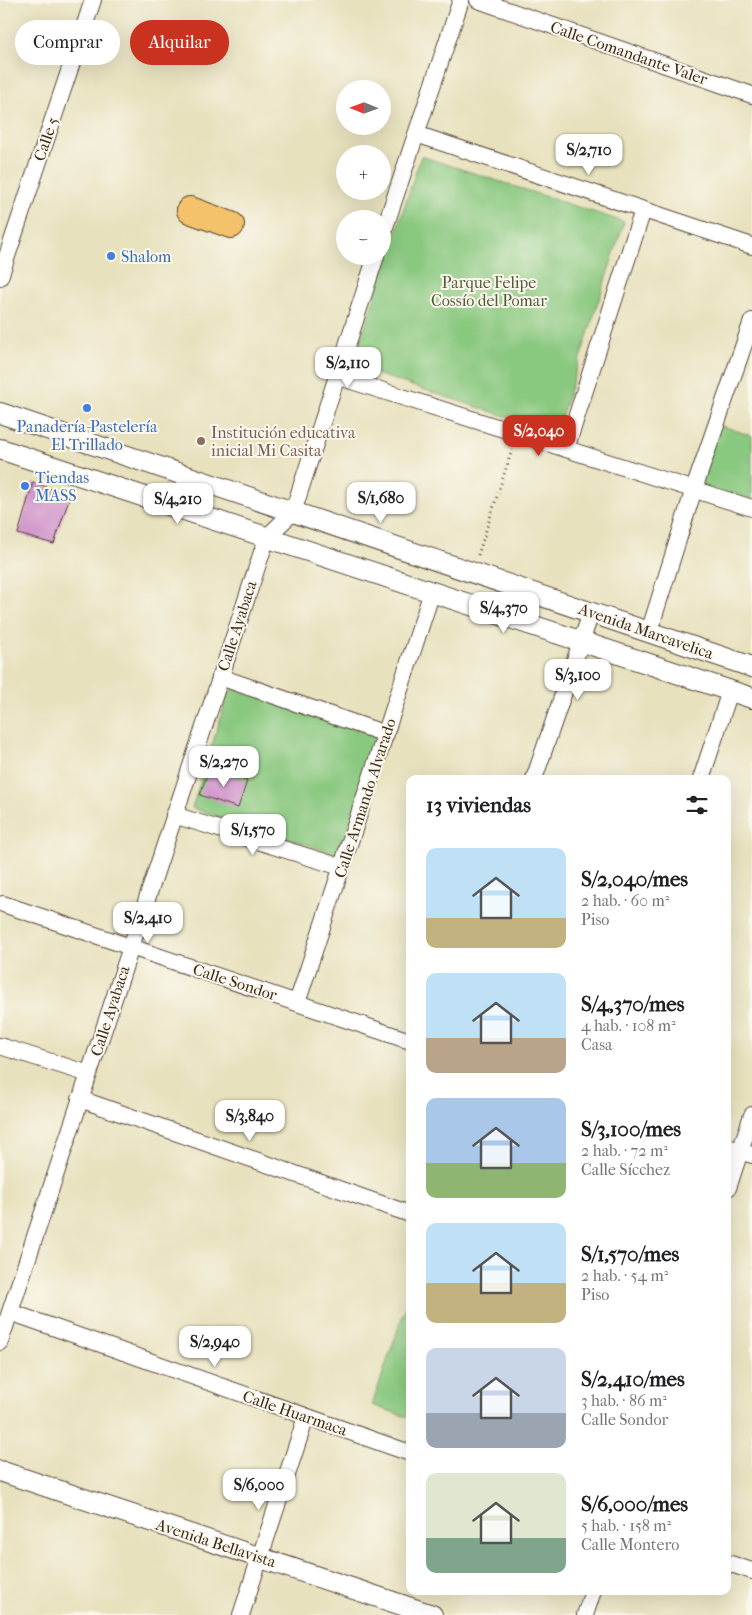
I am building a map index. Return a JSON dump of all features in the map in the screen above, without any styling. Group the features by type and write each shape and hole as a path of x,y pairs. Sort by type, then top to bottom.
{"main road":[{"path":"190,210 232,225"}],"street":[{"name":"Calle 5","path":"0,277 93,0"},
{"path":"391,210 461,0"},
{"name":"Calle Comandante Valer","path":"478,0 752,95"},
{"path":"416,134 752,246"},
{"path":"566,449 642,210"},
{"path":"267,537 293,512 373,265"},
{"path":"649,632 694,489 752,321"},
{"path":"336,376 752,508"},
{"name":"Avenida Marcavelica","path":"0,413 752,667"},
{"name":"Avenida Marcavelica","path":"0,449 752,698"},
{"name":"Calle Ayabaca","path":"0,1342 267,537"},
{"name":"Calle Armando Alvarado","path":"297,1003 432,592"},
{"path":"535,775 592,613"},
{"path":"220,677 386,734"},
{"path":"702,775 730,691"},
{"path":"174,815 342,867"},
{"name":"Calle Sondor","path":"3,904 406,1040"},
{"path":"0,1046 89,1074"},
{"path":"80,1098 406,1209"},
{"path":"731,1179 752,1115"},
{"name":"Calle Huarmaca","path":"10,1312 406,1451"},
{"path":"241,1615 306,1417"},
{"name":"Avenida Bellavista","path":"0,1471 432,1615"},
{"path":"731,1564 752,1571"},
{"path":"585,1615 592,1595"}],"path":[{"path":"472,573 517,434"}],"green space":[{"name":"Parque Felipe Cossío del Pomar","path":"421,156 624,222 556,433 352,366 385,265 391,265 391,247"},
{"path":"716,424 752,436 752,507 697,487"},
{"path":"230,688 378,736 340,855 192,808"},
{"path":"406,1306 406,1417 372,1405"}],"building":[{"path":"33,482 70,496 54,544 18,534"},
{"path":"209,769 247,781 238,808 200,795"}],"place":[{"name":"Shalom","path":"111,256"},
{"name":"Panadería-Pastelería El Trillado","path":"87,408"},
{"name":"Institución educativa inicial Mi Casita","path":"201,441"},
{"name":"Tiendas MASS","path":"25,486"}]}
